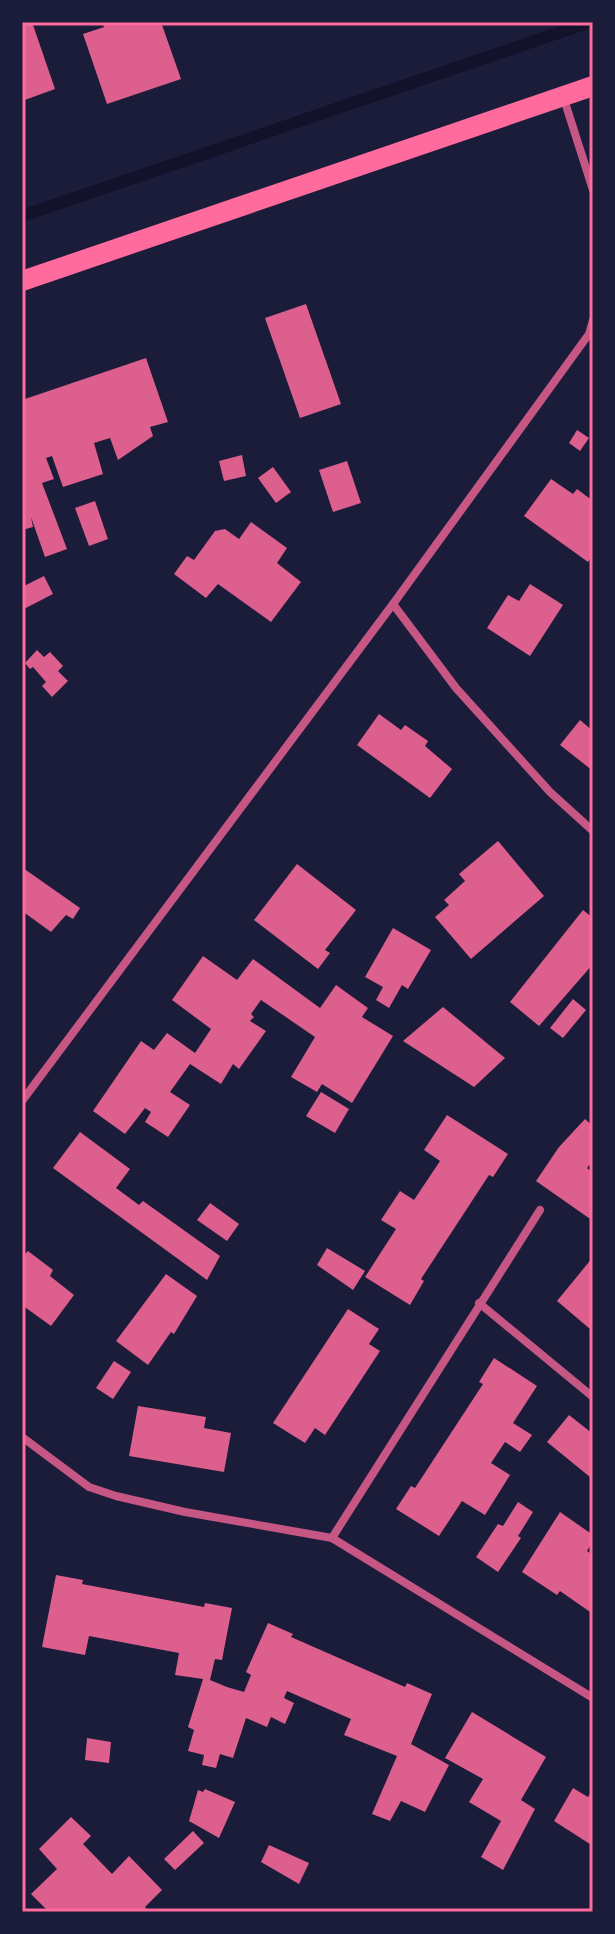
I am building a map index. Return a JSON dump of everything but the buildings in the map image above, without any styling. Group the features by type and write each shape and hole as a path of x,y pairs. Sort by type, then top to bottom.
{"main road":[{"path":"22,281 593,86"}],"street":[{"path":"563,96 593,190"},
{"path":"22,1101 393,604 589,334 593,320"},
{"path":"393,604 456,688 550,792 593,831"},
{"path":"332,1538 540,1210"},
{"path":"479,1303 593,1397"},
{"path":"22,1437 89,1487 116,1496 185,1512 332,1538 593,1698"}],"waterway":[{"path":"22,216 590,22"}]}
